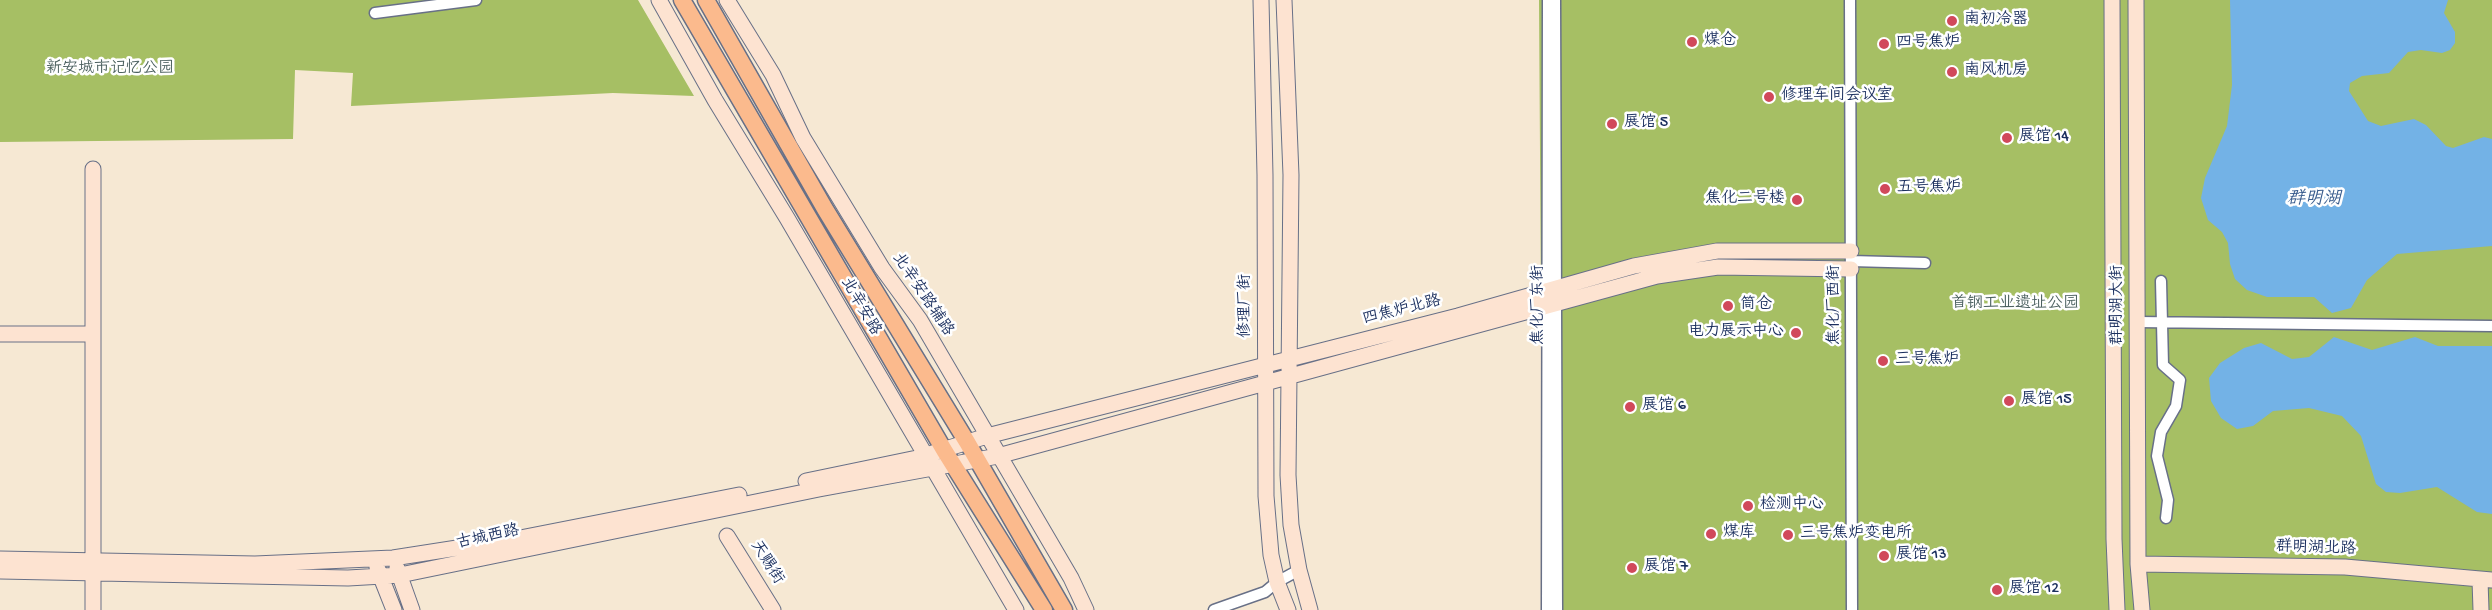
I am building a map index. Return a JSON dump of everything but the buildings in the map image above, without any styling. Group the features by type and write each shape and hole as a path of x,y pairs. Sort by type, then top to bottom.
{"main road":[{"path":"659,0 715,100 787,218 1016,610"},
{"name":"北辛安路","path":"682,0 944,450 1044,610"},
{"name":"北辛安路","path":"706,0 825,209 967,442 1064,610"},
{"name":"北辛安路辅路","path":"727,0 772,75 803,138 882,268 920,320 1071,578 1086,610"},
{"name":"修理厂街","path":"1261,0 1265,175 1266,496 1277,582 1288,610"},
{"path":"1284,0 1291,175 1288,475 1291,525 1299,570 1310,610"},
{"name":"群明湖大街","path":"2112,0 2116,610"},
{"name":"群明湖大街","path":"2136,0 2138,564 2142,610"},
{"path":"803,138 825,209"},
{"path":"93,169 93,610"},
{"path":"787,218 803,211"},
{"name":"四焦炉北路","path":"967,442 1458,316 1634,266 1717,251 1851,260"},
{"path":"831,256 842,312"},
{"name":"四焦炉北路","path":"977,460 1265,384 1647,278 1718,267 1851,260"},
{"path":"0,334 92,334"},
{"name":"古城西路","path":"0,560 93,567 348,578 400,575 930,461 944,450 967,442"},
{"name":"古城西路","path":"0,571 393,558 515,539 930,461 954,464 977,460"},
{"name":"天赐街","path":"727,536 774,610"},
{"path":"393,558 412,610"},
{"path":"374,559 394,610"},
{"name":"群明湖北路","path":"2138,564 2345,567 2486,580"},
{"path":"2481,610 2486,580"}],"street":[{"path":"375,13 476,0"},
{"name":"焦化厂东街","path":"1547,610 1550,305 1548,0"},
{"name":"焦化厂东街","path":"1550,289 1555,0"},
{"name":"焦化厂西街","path":"1850,0 1852,610"},
{"path":"1851,260 1925,263"},
{"path":"2161,280 2163,365 2180,380 2176,406 2161,432 2157,456 2168,500 2166,518"},
{"name":"焦化厂东街","path":"1550,305 1557,610"},
{"path":"2137,322 2492,326"},
{"path":"1214,610 1265,592 1277,582 1299,570"}],"green space":[{"name":"新安城市记忆公园","path":"0,0 638,0 694,96 613,93 351,106 353,73 295,70 293,139 0,142"},
{"name":"首钢工业遗址公园","path":"1539,0 2492,0 2492,610 1543,610"}],"water":[{"name":"群明湖","path":"2230,0 2448,0 2444,13 2455,32 2455,43 2450,50 2442,53 2421,50 2408,52 2389,73 2362,76 2350,83 2349,91 2368,121 2381,126 2414,119 2426,125 2446,146 2453,148 2484,137 2492,139 2492,246 2397,254 2367,280 2351,308 2332,313 2314,297 2267,297 2247,290 2235,279 2230,264 2228,243 2222,232 2208,220 2201,198 2205,178 2227,126 2232,85"},
{"path":"2334,337 2372,350 2415,337 2438,346 2492,346 2492,514 2477,512 2437,487 2400,493 2386,492 2376,484 2361,436 2342,416 2309,408 2273,411 2253,426 2237,429 2221,418 2211,401 2209,378 2220,363 2244,348 2261,343 2292,359 2309,357"}],"place":[{"name":"南初冷器","path":"1952,21"},
{"name":"煤仓","path":"1692,42"},
{"name":"四号焦炉","path":"1884,44"},
{"name":"南风机房","path":"1952,72"},
{"name":"修理车间会议室","path":"1769,97"},
{"name":"展馆 5","path":"1612,124"},
{"name":"展馆 14","path":"2007,138"},
{"name":"五号焦炉","path":"1885,189"},
{"name":"焦化二号楼","path":"1797,200"},
{"name":"筒仓","path":"1728,306"},
{"name":"电力展示中心","path":"1796,333"},
{"name":"三号焦炉","path":"1883,361"},
{"name":"展馆 15","path":"2009,401"},
{"name":"展馆 6","path":"1630,407"},
{"name":"检测中心","path":"1748,506"},
{"name":"煤库","path":"1711,534"},
{"name":"三号焦炉变电所","path":"1788,535"},
{"name":"展馆 13","path":"1884,556"},
{"name":"展馆 7","path":"1632,568"},
{"name":"展馆 12","path":"1997,590"}]}
